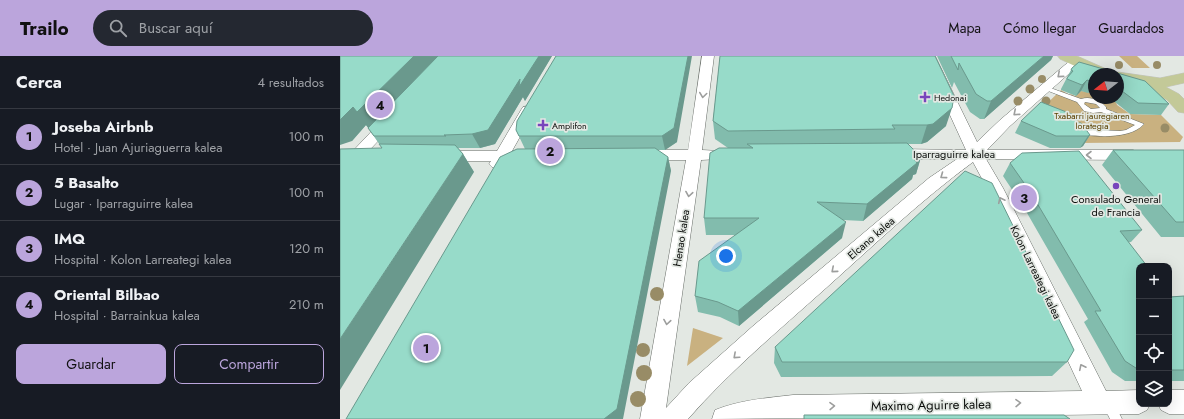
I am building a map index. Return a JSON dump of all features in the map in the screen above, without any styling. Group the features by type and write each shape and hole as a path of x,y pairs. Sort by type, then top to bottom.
{"main road":[{"path":"1070,59 1092,68"},
{"path":"1124,77 1145,81 1178,91"}],"street":[{"name":"Henao kalea","path":"652,419 694,156 708,56"},
{"name":"Kolon Larreategi kalea","path":"929,56 975,154 1108,408"},
{"name":"Elcano kalea","path":"672,419 697,391 761,333 934,182 975,154 1005,123 1045,88 1070,59"},
{"path":"490,177 536,97"},
{"path":"357,156 398,112"},
{"name":"Iparraguirre kalea","path":"883,154 1146,155"},
{"path":"340,155 376,156"},
{"path":"627,156 747,155"},
{"path":"428,156 543,156"},
{"path":"1172,402 1184,402"},
{"name":"Maximo Aguirre kalea","path":"724,419 764,410 793,407 1108,408 1136,403"}],"lane":[{"path":"1045,88 1080,101 1093,100 1101,105 1102,110"},
{"path":"1075,131 1123,133 1135,129 1140,124 1102,110 1087,110 1080,105 1080,101"}],"green space":[{"path":"1119,56 1137,56 1150,68 1132,68"},
{"name":"Txabarri jauregiaren lorategia","path":"1061,90 1075,96 1081,91 1088,92 1088,104 1117,104 1130,114 1161,115 1183,137 1180,142 1080,143 1036,114"},
{"path":"693,328 723,338 687,366"}],"building":[{"path":"340,56 414,56 357,112 353,107 340,120"},
{"path":"438,56 539,56 519,87 520,79 488,130 472,134 444,135 446,136 374,136 368,128"},
{"path":"556,56 688,56 674,128 662,136 519,136 516,130 517,121"},
{"path":"720,56 935,56 954,96 952,108 933,124 892,125 895,129 728,131 713,121"},
{"path":"951,56 1044,56 991,101 987,101 976,94 959,63 958,70"},
{"path":"1079,62 1100,68 1088,68 1088,80 1082,85 1067,79 1073,71 1071,70"},
{"path":"1124,75 1145,81 1169,104 1138,103 1124,92"},
{"path":"1041,102 1074,115 1078,123 1081,123 1090,135 1056,136 1021,121"},
{"path":"907,143 921,157 914,159 917,163 867,204 817,202 846,222 738,311 718,302 695,296 699,261 759,218 704,218 710,153 719,148 753,148 747,144"},
{"path":"379,144 455,145 463,154 340,339 340,149 382,148"},
{"path":"655,148 668,157 617,409 604,419 346,419 500,157 517,149"},
{"path":"1113,150 1184,150 1184,222 1176,222"},
{"path":"1079,151 1142,230 1120,231 1145,263 1136,263 1136,368 1125,361 1095,311 1101,311 1031,193 1010,163 1022,153"},
{"path":"965,171 992,183 1074,350 1067,362 782,362 775,347"},
{"path":"1184,296 1184,370 1172,370 1172,297"},
{"path":"804,415 1064,415 1070,419 804,419"}],"place":[{"name":"Hedonai","path":"925,97"},
{"name":"Oriental Bilbao","path":"380,105"},
{"name":"Amplifon","path":"543,125"},
{"name":"5 Basalto","path":"550,151"},
{"name":"Consulado General de Francia","path":"1116,186"},
{"name":"IMQ","path":"1024,198"},
{"name":"Joseba Airbnb","path":"426,348"}]}
